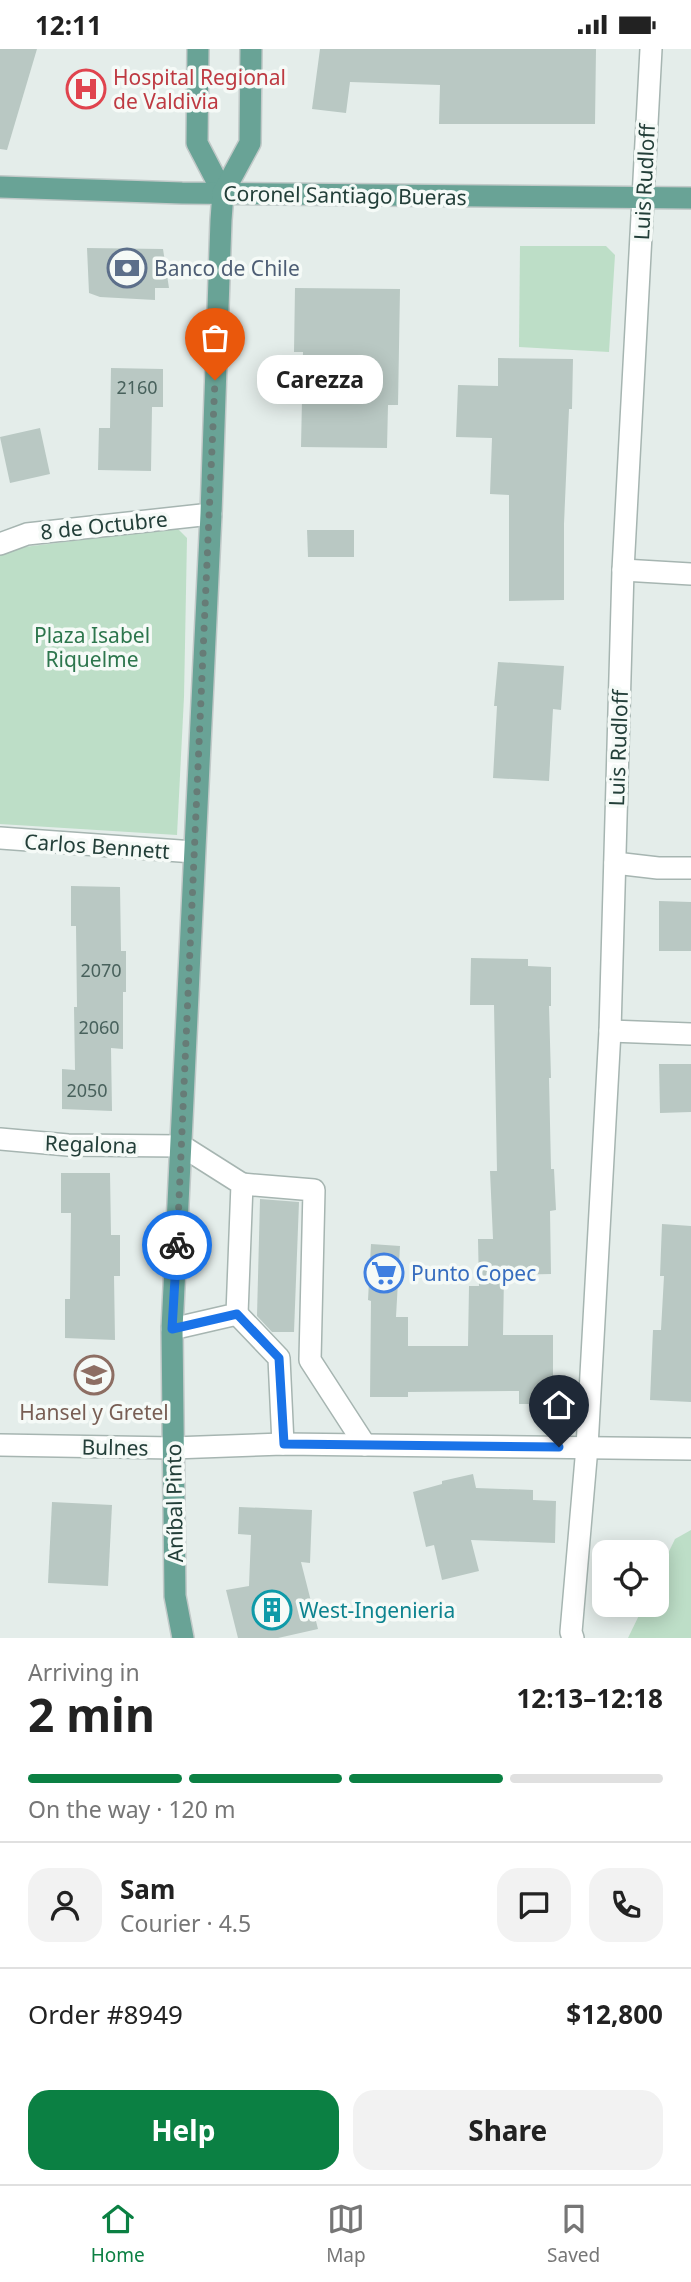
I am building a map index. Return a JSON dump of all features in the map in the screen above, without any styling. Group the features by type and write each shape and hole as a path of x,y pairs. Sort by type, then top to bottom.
{"main road":[{"path":"198,49 197,143 223,193"},
{"path":"223,193 250,143 251,49"},
{"name":"Coronel Santiago Bueras","path":"0,187 223,193 691,198"},
{"name":"Aníbal Pinto","path":"183,1638 175,1596 172,1329 211,514 223,193"}],"street":[{"name":"Luis Rudloff","path":"573,1638 571,1632 587,1447 610,1031 624,569 651,49"},
{"name":"8 de Octubre","path":"0,544 27,534 211,514"},
{"path":"624,569 691,574"},
{"name":"Carlos Bennett","path":"0,838 194,852"},
{"path":"615,863 657,868 691,868"},
{"path":"610,1031 691,1034"},
{"name":"Regalona","path":"0,1139 68,1145 182,1146"},
{"path":"182,1146 242,1184 314,1190 310,1360 365,1445"},
{"path":"242,1184 237,1314 279,1358 284,1444"},
{"path":"172,1329 237,1314"},
{"name":"Bulnes","path":"0,1445 173,1448 284,1444 691,1449"}],"green space":[{"path":"520,246 606,246 615,255 609,352 519,347"},
{"name":"Plaza Isabel Riquelme","path":"177,528 187,538 184,697 177,835 0,824 0,555 16,548"},
{"path":"691,1530 691,1638 628,1638 638,1617 669,1617 669,1551 675,1539"}],"building":[{"path":"0,49 37,49 7,150 0,149"},
{"path":"320,49 596,49 595,124 439,124 440,85 350,82 346,113 312,109"},
{"name":"Banco de Chile","path":"87,248 163,249 169,288 155,288 155,300 100,297 89,293"},
{"path":"295,288 400,289 398,405 388,405 387,448 301,447 303,352 294,352"},
{"path":"498,358 573,359 564,524 564,600 509,601 509,495 490,494 492,438 456,437 458,385 498,386"},
{"path":"111,368 163,369 163,407 152,407 151,471 98,470 99,428 110,428"},
{"path":"40,428 50,474 10,483 0,437"},
{"path":"307,530 354,530 354,557 308,557"},
{"path":"498,662 564,666 561,710 553,709 549,781 493,778 497,706 494,706"},
{"path":"71,886 120,887 121,951 126,951 126,992 123,992 123,1049 111,1048 112,1111 62,1109 62,1069 75,1070 76,926 71,926"},
{"path":"659,901 691,902 691,951 659,951"},
{"path":"471,958 528,959 528,966 551,967 549,1078 551,1169 554,1169 556,1210 550,1211 551,1274 504,1275 503,1335 553,1335 553,1404 519,1404 519,1391 408,1392 408,1397 370,1397 371,1301 368,1300 371,1244 400,1246 396,1317 408,1317 408,1346 468,1346 469,1286 479,1286 478,1239 493,1239 490,1171 497,1171 494,1005 470,1005"},
{"path":"659,1064 691,1064 691,1112 660,1113"},
{"path":"61,1173 110,1173 111,1235 120,1235 120,1276 114,1276 115,1340 65,1338 65,1299 70,1299 71,1213 61,1213"},
{"path":"260,1199 299,1202 294,1332 272,1332 257,1316"},
{"path":"662,1224 691,1226 691,1402 650,1400 653,1330 661,1330 664,1276 660,1276"},
{"path":"473,1474 476,1488 533,1490 533,1500 556,1501 555,1543 471,1540 479,1571 442,1580 434,1545 426,1547 413,1492 442,1484 442,1481"},
{"path":"52,1502 112,1505 108,1586 48,1583"},
{"path":"239,1507 312,1510 310,1563 301,1562 318,1629 278,1638 238,1638 226,1590 249,1586 251,1535 238,1534"}],"way so far":[{"path":"177,1245 215,380"}],"place":[{"name":"Hospital Regional de Valdivia","path":"86,89"},
{"name":"Banco de Chile","path":"127,268"},
{"name":"Carezza","path":"215,380"},
{"name":"Punto Copec","path":"384,1273"},
{"name":"Hansel y Gretel","path":"94,1375"},
{"name":"West-Ingenieria","path":"272,1610"}],"route":[{"path":"177,1245 172,1329 237,1314 279,1358 284,1444 559,1447"}]}
